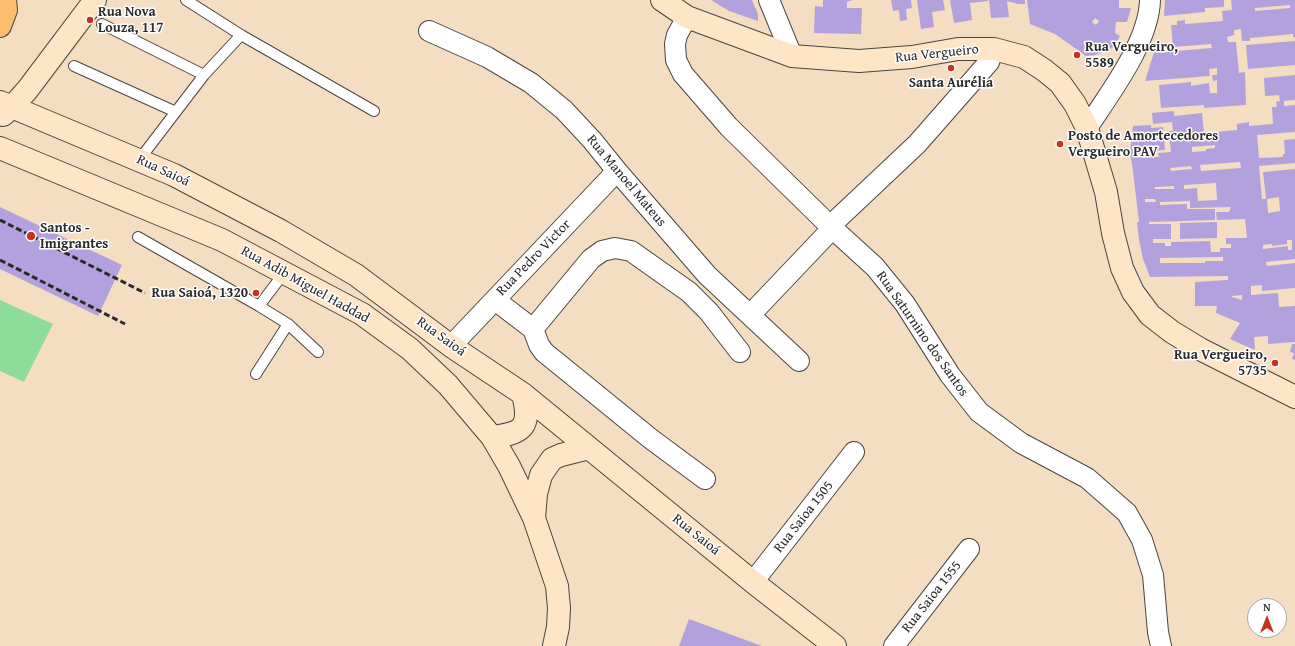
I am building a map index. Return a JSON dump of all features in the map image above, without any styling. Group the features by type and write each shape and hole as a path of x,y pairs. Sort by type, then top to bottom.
{"main road":[{"path":"0,26 6,10 5,0"}],"street":[{"path":"4,108 28,89 95,0"},
{"name":"Rua Vergueiro","path":"662,0 687,17 792,56 859,61 912,57 958,49 994,49 1024,58 1044,70 1060,84 1075,104 1087,128 1106,192 1113,233 1122,268 1133,292 1150,315 1172,332 1200,349 1295,396"},
{"path":"769,0 792,56"},
{"path":"1087,128 1132,57 1145,28 1150,10 1150,0"},
{"name":"Rua Saturnino dos Santos","path":"687,17 677,35 676,44 676,60 683,74 729,127 830,226 875,266 905,304 950,375 979,412 1021,442 1087,478 1127,513 1142,540 1153,575 1158,632 1161,646"},
{"name":"Rua Manoel Mateus","path":"429,31 487,57 531,83 564,110 592,140 707,275 799,361"},
{"path":"750,315 827,234 830,226 917,144 989,62 994,49"},
{"name":"Rua Saioá","path":"4,108 174,175 281,231 356,275 451,346 523,394 753,582 835,646"},
{"name":"Rua Adib Miguel Haddad","path":"0,148 222,240 362,314 410,349 448,385 492,437 509,466 534,518 557,586 559,608 558,627 554,646"},
{"name":"Rua Pedro Victor","path":"451,346 617,171"},
{"path":"533,329 591,260 602,251 615,248 631,251 689,292 709,312 740,352"},
{"path":"495,300 533,329 544,352 651,439 705,479"},
{"path":"492,437 516,432 526,422 526,408 523,394"},
{"path":"534,518 536,494 541,475 552,459 561,455 589,448"},
{"name":"Rua Saioa 1505","path":"753,582 854,452"},
{"name":"Rua Saioa 1555","path":"894,646 969,549"}],"lane":[{"path":"186,0 241,35 374,111"},
{"path":"102,24 204,75"},
{"path":"139,160 204,75 241,35"},
{"path":"74,66 176,112"},
{"path":"138,237 288,324 318,352"},
{"path":"259,306 284,273"},
{"path":"256,374 288,324"}],"green space":[{"path":"0,300 53,324 24,382 0,371"}],"building":[{"path":"711,0 752,0 758,14 758,21 729,11"},
{"path":"823,0 853,0 847,2 847,8 862,8 861,34 814,33 815,6 823,7"},
{"path":"891,0 911,0 912,8 906,9 907,20 900,21 899,10 893,11"},
{"path":"917,0 943,0 945,10 932,12 934,27 921,29"},
{"path":"950,0 988,1 970,3 972,20 954,23"},
{"path":"989,0 1025,0 1025,4 1007,1 1009,17 991,18"},
{"path":"1027,0 1119,0 1119,8 1131,8 1127,22 1116,22 1115,33 1120,36 1114,47 1095,55 1086,56 1055,34 1030,24","holes":["1095,18 1099,21 1096,25 1092,22"]},
{"path":"1165,0 1224,0 1224,7 1205,8 1205,12 1164,16"},
{"path":"1231,0 1295,0 1295,37 1293,37 1293,34 1250,38 1250,41 1242,41 1241,29 1234,30 1234,35 1227,37 1228,42 1236,42 1239,73 1245,72 1246,105 1204,108 1204,105 1161,108 1159,85 1191,82 1191,86 1209,83 1210,93 1217,93 1217,80 1213,81 1212,75 1217,75 1217,68 1209,69 1210,76 1145,81 1155,49 1164,48 1165,52 1212,48 1211,44 1173,47 1171,25 1177,25 1177,21 1185,20 1185,24 1223,21 1222,11 1232,10","holes":["1290,5 1290,8 1255,11 1255,8"]},
{"path":"1295,41 1295,65 1248,69 1246,45"},
{"path":"1295,75 1295,100 1284,101 1284,106 1295,105 1295,132 1257,135 1259,158 1283,157 1283,154 1285,154 1284,140 1295,139 1295,163 1259,166 1262,199 1266,199 1263,172 1295,169 1295,259 1266,262 1267,266 1295,263 1295,288 1262,291 1262,285 1251,286 1251,295 1278,293 1279,307 1295,306 1295,342 1268,344 1268,336 1254,337 1255,350 1230,339 1240,323 1216,313 1217,306 1195,306 1195,282 1228,280 1228,276 1150,277 1143,259 1139,240 1137,222 1139,222 1130,152 1133,126 1151,125 1151,128 1163,127 1165,150 1140,151 1140,156 1153,155 1153,157 1159,157 1158,153 1171,152 1169,131 1173,131 1172,122 1153,124 1152,113 1174,111 1174,116 1202,113 1204,133 1237,130 1237,124 1249,122 1249,126 1273,124 1272,107 1277,107 1276,102 1280,101 1279,95 1265,96 1264,78","holes":["1215,145 1215,148 1206,149 1206,151 1192,152 1192,147","1240,162 1241,168 1201,171 1200,165","1191,166 1192,169 1171,171 1170,168","1216,183 1217,200 1198,201 1197,188 1184,189 1184,185","1174,186 1174,189 1155,189 1155,187","1279,197 1280,211 1268,213 1267,199","1145,199 1155,199 1156,202 1145,202","1190,201 1190,208 1231,207 1229,212 1216,212 1217,220 1245,219 1247,238 1226,238 1226,244 1231,244 1231,248 1220,248 1220,252 1211,252 1210,241 1171,242 1171,246 1165,246 1165,243 1153,243 1153,239 1171,239 1171,224 1149,224 1149,222 1215,220 1215,209 1187,209 1187,204 1160,205 1160,202","1287,240 1292,240 1292,250 1288,250 1288,246 1263,249 1263,245 1272,244 1272,246 1287,244","1223,257 1223,261 1205,261 1205,263 1160,263 1160,258","1242,295 1242,300 1232,297 1232,296"]},
{"name":"Santos - Imigrantes","path":"0,207 122,265 98,316 0,269"},
{"path":"1217,222 1217,238 1180,239 1180,223"},
{"path":"1292,344 1295,344 1295,360 1292,359 1294,353 1290,352"},
{"path":"689,619 762,646 679,646"}],"railway":[{"path":"0,220 145,293"},
{"path":"0,260 125,324"}],"place":[{"name":"Rua Nova Louza, 117","path":"90,20"},
{"name":"Rua Vergueiro, 5589","path":"1077,55"},
{"name":"Santa Aurélia","path":"951,68"},
{"name":"Posto de Amortecedores Vergueiro PAV","path":"1060,144"},
{"name":"Santos - Imigrantes","path":"31,236"},
{"name":"Rua Saioá, 1320","path":"256,293"},
{"name":"Rua Vergueiro, 5735","path":"1275,363"}]}
